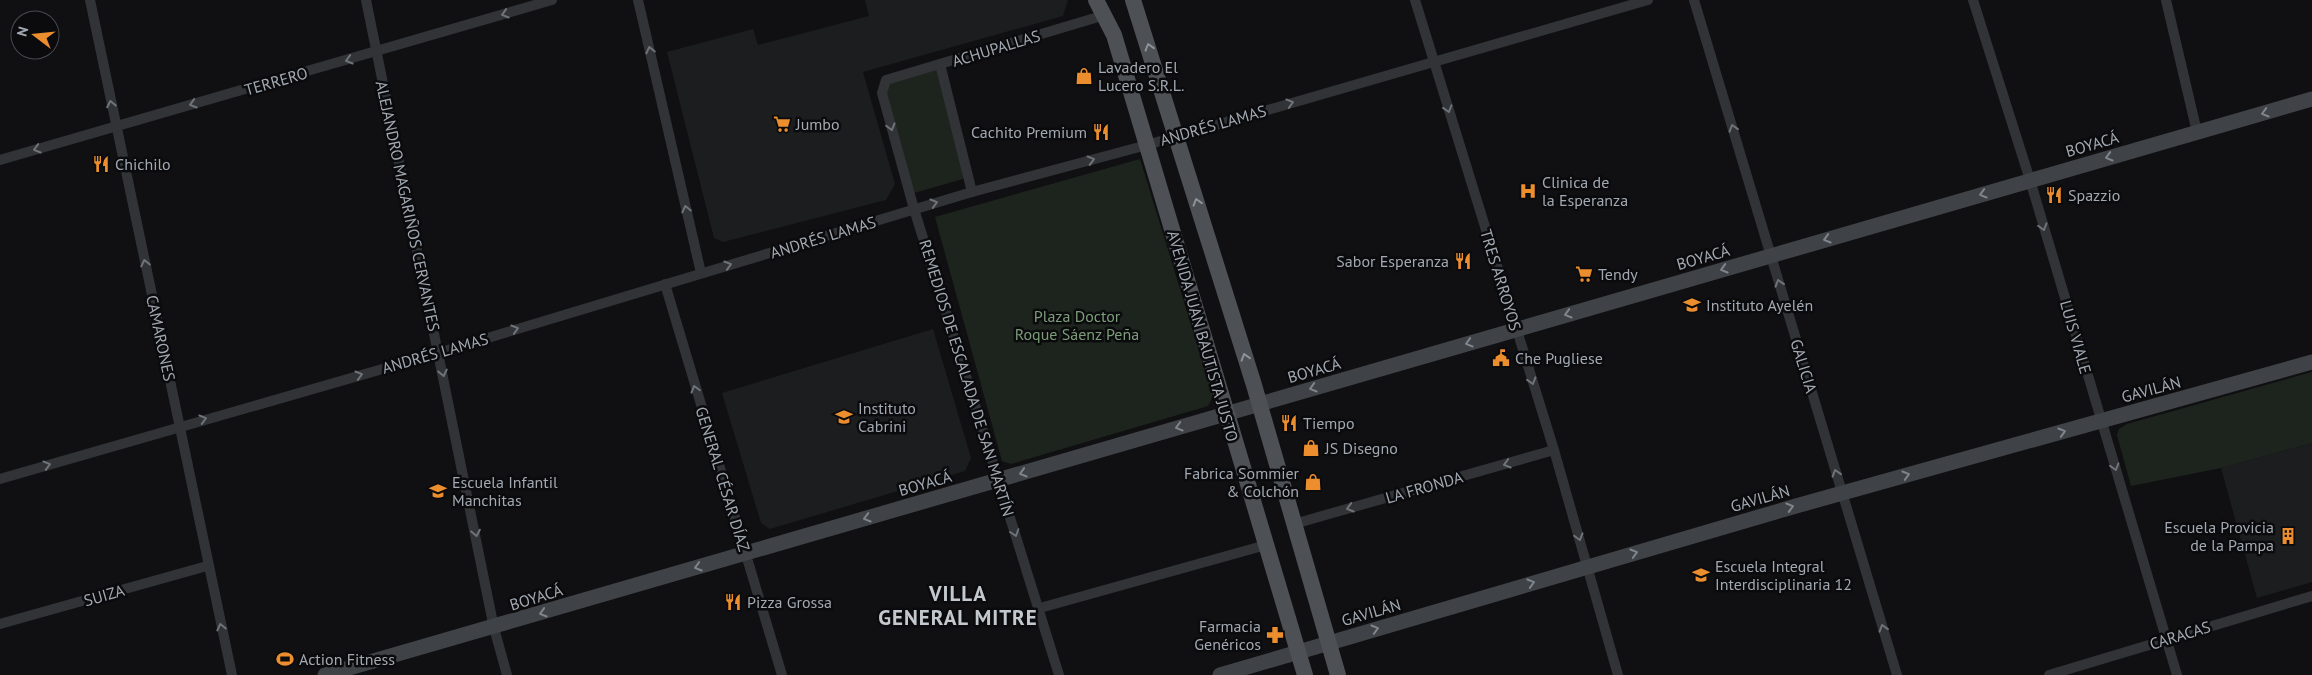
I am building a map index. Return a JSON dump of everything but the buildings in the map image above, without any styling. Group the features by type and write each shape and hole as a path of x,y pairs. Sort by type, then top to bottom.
{"main road":[{"name":"AVENIDA JUAN BAUTISTA JUSTO","path":"1096,0 1114,35 1305,675"},
{"name":"AVENIDA JUAN BAUTISTA JUSTO","path":"1133,0 1259,404 1338,675"}],"street":[{"name":"CAMARONES","path":"90,0 232,675"},
{"name":"ALEJANDRO MAGARIÑOS CERVANTES","path":"366,0 494,628 507,675"},
{"name":"TERRERO","path":"0,160 552,0"},
{"path":"638,0 700,273"},
{"name":"TRES ARROYOS","path":"1415,0 1554,450 1618,675"},
{"name":"ANDRÉS LAMAS","path":"0,479 438,353 972,192 1147,145 1176,135 1648,0"},
{"name":"GALICIA","path":"1694,0 1897,675"},
{"name":"LUIS VIALE","path":"1973,0 2030,180 2177,675"},
{"path":"2166,0 2198,132"},
{"name":"ACHUPALLAS","path":"886,80 1105,15"},
{"path":"940,64 972,192"},
{"name":"REMEDIOS DE ESCALADA DE SAN MARTÍN","path":"886,80 882,93 914,209 998,481 1040,608 1059,675"},
{"name":"BOYACÁ","path":"326,675 494,628 745,553 2030,180 2312,100"},
{"name":"GENERAL CÉSAR DÍAZ","path":"665,284 782,675"},
{"name":"GAVILÁN","path":"1220,675 1842,493 2312,362"},
{"name":"LA FRONDA","path":"1294,524 1554,450"},
{"path":"1040,608 1266,545"},
{"name":"SUIZA","path":"0,624 208,566"},
{"name":"CARACAS","path":"2049,675 2312,596"}],"shaded area":[{"name":"Jumbo","path":"865,0 1068,0 1063,16 863,72 895,184 886,200 723,242 714,238 667,52 753,29 758,45 869,16"},
{"name":"Instituto Cabrini","path":"933,329 971,458 965,471 770,529 761,523 722,393"},
{"path":"2312,443 2312,582 2257,598 2221,468"}],"green space":[{"path":"942,66 973,176 914,193 883,83"},
{"name":"Plaza Doctor Roque Sáenz Peña","path":"1140,159 1213,396 1208,406 1011,464 1002,461 935,217"},
{"path":"2312,372 2312,443 2221,468 2131,486 2117,435 2119,429 2127,424"}],"place":[{"name":"Lavadero El Lucero S.R.L.","path":"1084,76"},
{"name":"Jumbo","path":"782,124"},
{"name":"Cachito Premium","path":"1101,132"},
{"name":"Chichilo","path":"101,164"},
{"name":"Clinica de la Esperanza","path":"1528,191"},
{"name":"Spazzio","path":"2054,195"},
{"name":"Sabor Esperanza","path":"1463,261"},
{"name":"Tendy","path":"1584,274"},
{"name":"Instituto Ayelén","path":"1692,305"},
{"name":"Che Pugliese","path":"1501,358"},
{"name":"Instituto Cabrini","path":"844,417"},
{"name":"Tiempo","path":"1289,423"},
{"name":"JS Disegno","path":"1311,448"},
{"name":"Fabrica Sommier & Colchón","path":"1313,482"},
{"name":"Escuela Infantil Manchitas","path":"438,491"},
{"name":"Escuela Provicia de la Pampa","path":"2288,536"},
{"name":"Escuela Integral Interdisciplinaria 12","path":"1701,575"},
{"name":"Pizza Grossa","path":"733,602"},
{"name":"Farmacia Genéricos","path":"1275,635"},
{"name":"Action Fitness","path":"285,659"}],"district":[{"name":"VILLA GENERAL MITRE","path":"958,606"}]}
